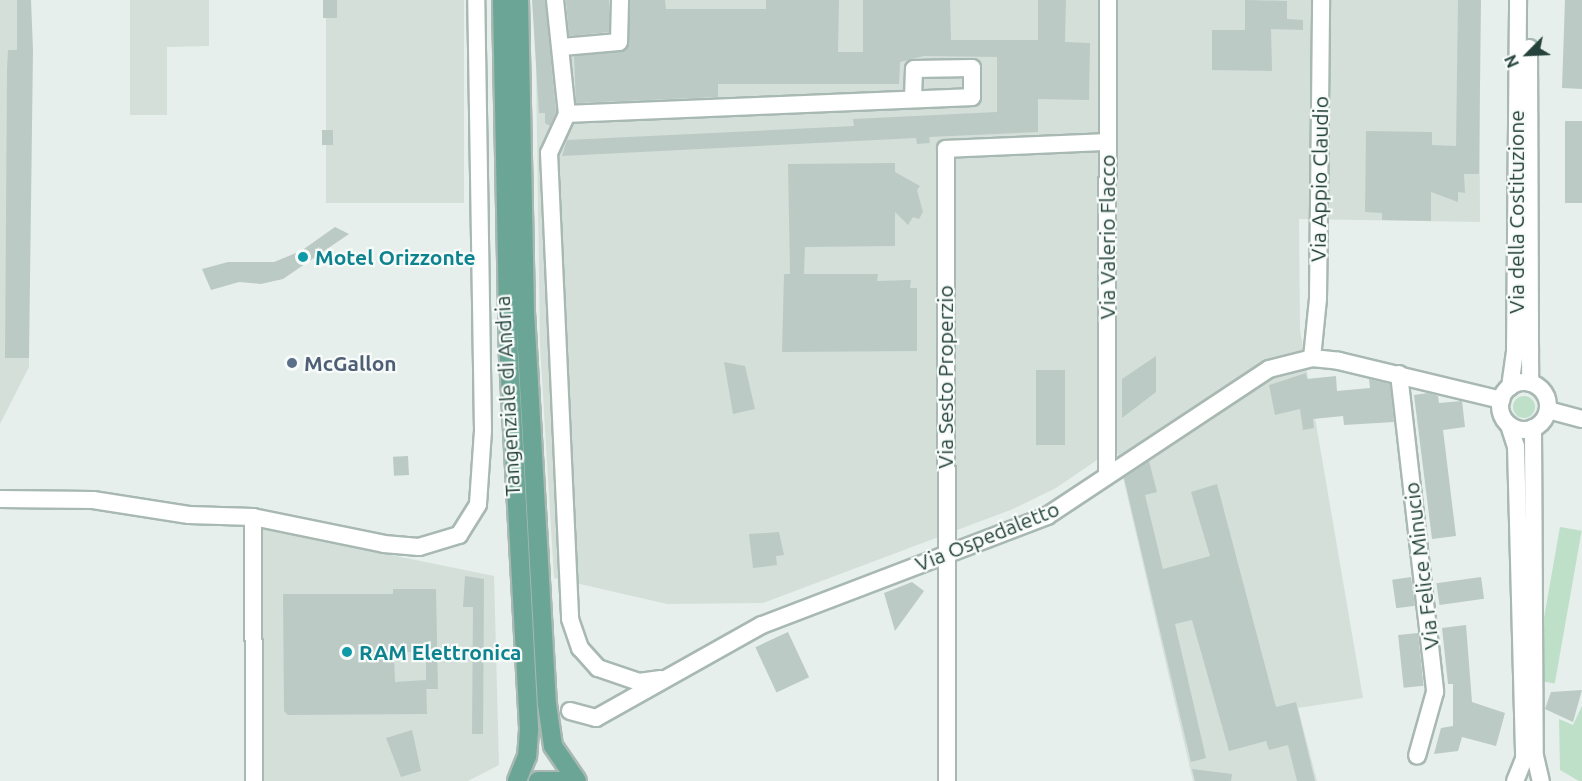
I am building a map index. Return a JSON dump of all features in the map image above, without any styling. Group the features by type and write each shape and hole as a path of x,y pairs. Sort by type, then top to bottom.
{"main road":[{"name":"Tangenziale di Andria","path":"502,0 508,358 529,730 527,756 517,781"},
{"name":"Tangenziale di Andria","path":"519,0 525,312 548,714 556,753 577,781"},
{"path":"538,781 568,781"}],"street":[{"path":"0,499 93,500 189,515 253,517 419,547 459,535 478,504 483,430 476,0"},
{"path":"555,0 556,39 562,47 567,114 549,153 570,619 580,648 598,668 639,682 668,678"},
{"path":"562,47 620,42 620,0"},
{"name":"Via Valerio Flacco","path":"1107,473 1108,0"},
{"name":"Via Appio Claudio","path":"1312,358 1318,299 1322,0"},
{"name":"Via della Costituzione","path":"1515,781 1524,759 1516,446 1509,424 1501,411 1515,353 1518,0"},
{"name":"Via della Costituzione","path":"1529,0 1530,383"},
{"path":"567,114 913,99"},
{"name":"Via Sesto Properzio","path":"951,776 945,554 946,149 1107,142"},
{"name":"Via Ospedaletto","path":"570,711 596,718 762,625 1047,516 1107,473 1247,381 1312,358 1506,393"},
{"name":"Via Felice Minucio","path":"1399,374 1436,692 1417,756"},
{"path":"1506,393 1530,383 1545,394 1548,410 1533,429 1535,744 1541,781"},
{"path":"1548,410 1582,419"},
{"path":"1509,424 1533,429"},
{"path":"253,517 254,781"}],"shaded area":[{"path":"0,0 27,0 29,367 0,424"},
{"path":"130,0 209,0 209,46 167,47 167,115 130,115"},
{"path":"326,0 464,0 464,203 326,203"},
{"path":"535,0 1479,0 1480,222 1299,219 1300,330 1363,698 1298,708 1317,781 1193,781 1116,447 1056,488 1013,509 763,603 667,604 554,578 540,345"},
{"path":"259,528 494,576 499,765 468,781 263,781"}],"green space":[{"path":"1520,396 1528,396 1535,403 1535,411 1528,418 1520,418 1513,411 1513,403"},
{"path":"1560,527 1582,531 1555,683 1533,680"},
{"path":"1582,706 1582,781 1579,781 1560,770 1559,719 1573,725"}],"building":[{"path":"17,0 31,0 33,50 29,358 5,358 7,69 8,50 17,50"},
{"path":"323,0 337,0 337,18 323,18"},
{"path":"532,0 545,0 556,112 550,126 545,123 545,113 539,113"},
{"path":"566,0 609,0 609,32 569,36"},
{"path":"630,0 665,0 666,9 766,9 766,0 839,0 838,52 863,52 863,0 950,0 951,40 1038,40 1038,0 1066,0 1065,42 1090,43 1089,100 1038,99 1038,132 929,137 930,143 917,144 916,138 562,156 567,140 854,126 853,119 997,112 997,57 924,56 900,62 899,84 718,84 718,97 576,103 574,56 625,50"},
{"path":"1245,0 1287,1 1287,19 1303,20 1303,30 1271,29 1272,71 1212,70 1212,30 1245,30"},
{"path":"1458,0 1481,0 1479,174 1464,174 1465,193 1458,192 1458,202 1431,192 1431,221 1382,220 1382,213 1365,212 1366,131 1432,132 1432,145 1456,146"},
{"path":"1565,0 1582,0 1582,89 1562,88"},
{"path":"1565,121 1582,121 1582,203 1565,203"},
{"path":"322,130 333,130 333,145 322,145"},
{"path":"895,163 895,172 920,186 917,190 923,212 919,219 913,217 908,225 895,212 895,246 805,247 804,274 878,274 877,281 911,280 910,288 917,288 917,351 782,352 784,274 790,274 788,164"},
{"name":"Motel Orizzonte","path":"335,227 349,234 283,279 261,284 239,282 211,290 202,269 228,262 274,262 301,251"},
{"path":"1156,356 1156,392 1122,418 1122,379"},
{"path":"724,362 745,366 755,409 733,414"},
{"path":"1036,370 1065,370 1065,445 1036,445"},
{"path":"1306,373 1307,379 1336,376 1337,391 1370,388 1369,379 1390,384 1394,422 1344,425 1343,416 1313,419 1314,428 1303,430 1300,409 1275,415 1269,385"},
{"path":"1428,393 1438,396 1439,403 1462,401 1465,427 1443,430 1456,536 1432,539 1414,395"},
{"path":"408,456 409,475 394,476 393,457"},
{"path":"1149,461 1157,492 1145,495 1163,569 1210,556 1191,492 1217,484 1276,707 1296,702 1315,781 1297,781 1288,745 1269,750 1266,741 1229,751 1192,620 1175,624 1206,758 1191,762 1124,478"},
{"path":"779,532 784,555 776,556 777,565 753,568 749,534"},
{"path":"465,576 484,579 483,734 472,734 473,607 463,607"},
{"path":"1411,577 1415,606 1396,608 1392,580"},
{"path":"1481,577 1484,599 1439,605 1436,583"},
{"path":"912,582 924,591 895,631 884,593"},
{"name":"RAM Elettronica","path":"393,589 436,589 438,689 426,689 427,714 288,715 284,711 283,594 393,594","holes":["426,651 426,680 395,682 394,653"]},
{"path":"1466,625 1472,702 1505,713 1496,746 1462,737 1458,751 1434,754 1441,728 1453,726 1453,684 1448,684 1442,628"},
{"path":"788,632 809,677 777,693 755,647"},
{"path":"1418,633 1424,686 1404,688 1398,635"},
{"path":"1582,690 1573,722 1545,709 1551,692"},
{"path":"412,730 421,771 401,777 386,738"},
{"path":"1192,769 1232,774 1231,781 1195,781"}],"place":[{"name":"Motel Orizzonte","path":"303,257"},
{"name":"McGallon","path":"292,363"},
{"name":"RAM Elettronica","path":"347,652"}]}
